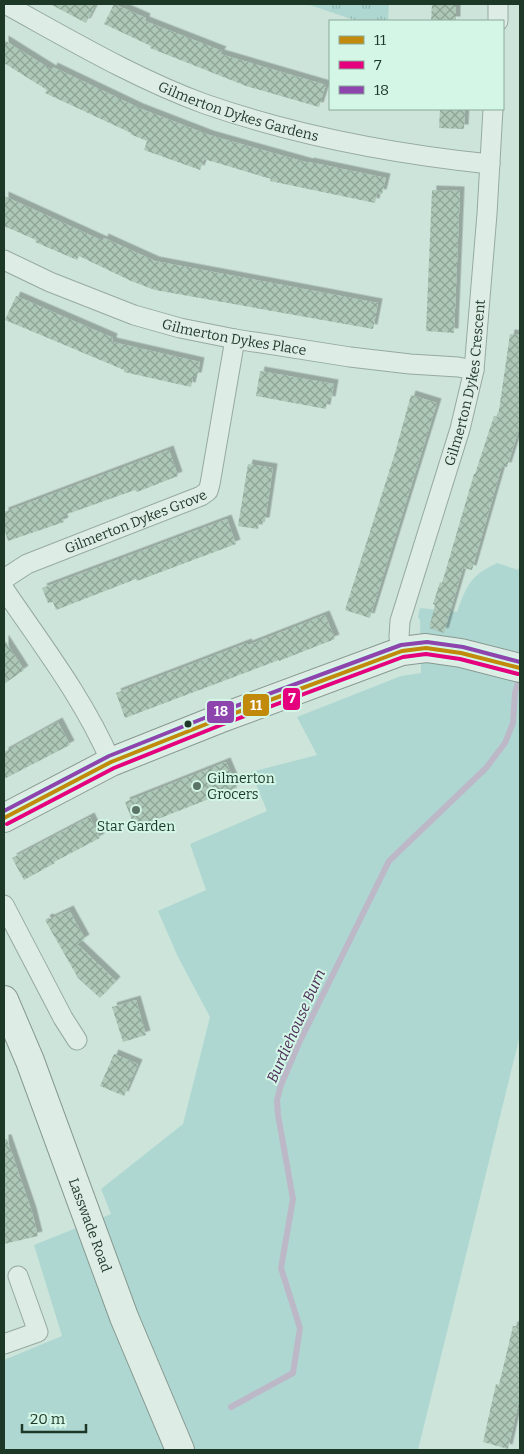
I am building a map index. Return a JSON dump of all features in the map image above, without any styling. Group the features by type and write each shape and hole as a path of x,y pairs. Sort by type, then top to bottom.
{"main road":[{"path":"4,818 111,762 219,719 402,651 426,648 520,668"},
{"name":"Lasswade Road","path":"4,1000 30,1061 124,1317 180,1450"}],"street":[{"name":"Gilmerton Dykes Gardens","path":"5,4 151,81 204,104 300,132 368,147 490,164"},
{"path":"498,4 498,20"},
{"name":"Gilmerton Dykes Crescent","path":"402,651 399,637 400,621 460,428 474,370 479,332 494,110"},
{"name":"Gilmerton Dykes Place","path":"4,260 50,282 134,315 180,328 235,339 350,356 474,370"},
{"name":"Gilmerton Dykes Grove","path":"4,579 27,564 200,496 208,491 235,339"},
{"path":"4,589 71,686 111,762"},
{"path":"4,905 63,1018 77,1040"},
{"path":"4,1344 38,1332 18,1276"}],"green space":[{"path":"307,4 389,4 388,20 354,20"},
{"path":"497,563 518,570 520,564 520,1035 418,1450 4,1450 4,1360 62,1336 34,1245 111,1214 101,1189 183,1124 210,1017 178,957 158,911 206,890 190,844 267,811 251,772 317,755 297,717 401,676 421,673 420,620 418,617 420,608 457,612 467,588 475,577"}],"building":[{"path":"50,4 96,4 86,23"},
{"path":"114,4 146,18 145,21 222,51 220,54 326,85 319,107 246,86 150,48 151,46 104,24"},
{"path":"432,4 456,4 456,20 431,20"},
{"path":"4,40 52,70 53,67 139,108 209,135 309,163 386,178 382,194 377,193 375,203 270,181 271,179 204,159 200,170 144,150 147,141 45,93 47,90 4,63"},
{"path":"440,110 465,110 464,129 439,128"},
{"path":"432,190 460,191 454,333 426,331"},
{"path":"4,196 103,241 104,238 155,261 378,303 373,329 155,290 131,281 79,256 77,260 4,226"},
{"path":"16,296 113,338 112,342 200,362 197,377 193,377 191,387 124,372 124,370 5,320"},
{"path":"510,334 520,335 520,426 507,467 502,466 472,570 463,568 444,633 429,628 435,605 433,604 440,582 442,583 474,474 494,416 498,417"},
{"path":"260,371 334,384 331,401 327,400 326,409 256,396"},
{"path":"411,395 437,403 370,618 345,610 395,453"},
{"path":"169,450 178,476 137,492 135,490 62,516 64,522 8,541 4,528 4,512"},
{"path":"248,464 273,468 265,522 259,522 258,529 238,526"},
{"path":"227,519 236,544 137,581 136,579 56,610 53,602 48,603 42,588"},
{"path":"325,615 335,639 125,718 116,693"},
{"path":"4,639 24,670 4,684"},
{"path":"58,722 70,745 4,779 4,752"},
{"path":"226,762 237,788 135,828 125,802"},
{"path":"90,817 100,838 24,880 12,858"},
{"path":"69,910 85,939 77,944 116,981 100,998 78,978 45,920"},
{"path":"136,1000 146,1035 123,1042 112,1007"},
{"path":"114,1054 138,1064 124,1096 100,1086"},
{"path":"4,1139 7,1139 32,1212 38,1236 4,1244"},
{"path":"513,1326 520,1326 520,1396 508,1449 483,1442 496,1384 499,1385"}],"waterway":[{"name":"Burdiehouse Burn","path":"231,1407 293,1373 300,1328 281,1268 293,1199 278,1115 277,1100 281,1085 299,1043 389,861 486,768 505,743 513,723 515,693 520,675"}],"transit line":[{"name":"18","path":"4,811 109,756 217,713 401,645 427,642 463,647 520,662"},
{"name":"11","path":"4,818 111,762 219,719 402,651 426,648 461,653 520,668"},
{"name":"7","path":"7,824 114,768 221,725 403,657 426,654 460,659 518,674"}],"place":[{"name":"Gilmerton Grocers","path":"197,786"},
{"name":"Star Garden","path":"136,810"}]}
